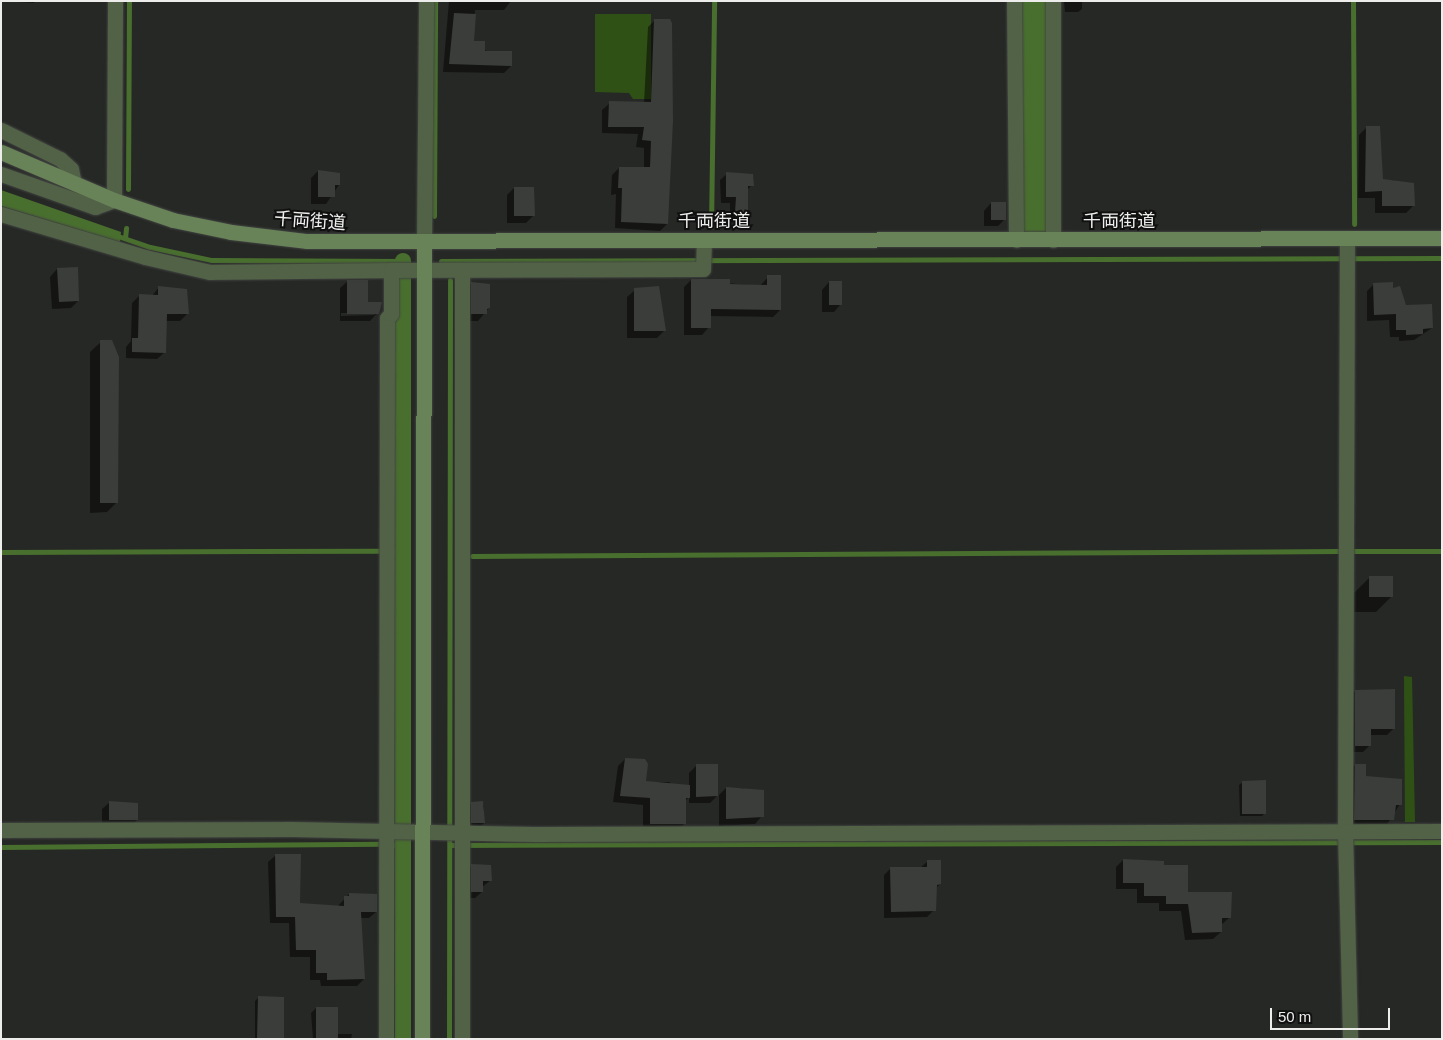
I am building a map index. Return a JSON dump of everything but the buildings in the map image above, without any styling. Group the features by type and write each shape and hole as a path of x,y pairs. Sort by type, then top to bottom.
{"street":[{"path":"1,174 95,207 114,200 115,1"},
{"path":"386,1039 390,832 387,318 391,314 405,271 424,242 426,1"},
{"path":"1014,1 1016,240"},
{"path":"1053,1 1053,240"},
{"path":"1,130 60,160 71,169 74,183"},
{"name":"千両街道","path":"1,152 114,200 173,220 260,236 307,241 424,242 703,254 1016,240 1347,252 1442,238"},
{"path":"1,214 145,257 210,272 703,269 703,254"},
{"path":"1347,252 1345,839 1350,1039"},
{"path":"462,270 462,1039"},
{"path":"405,271 422,1039"},
{"path":"1,830 416,832 441,833 461,839 1345,839 1442,831"}],"shaded area":[{"path":"595,14 651,14 651,99 633,99 629,93 595,92"},
{"path":"1,190 121,232 120,242 1,206"},
{"path":"1404,676 1412,677 1415,822 1405,822"}],"waterway":[{"path":"128,189 129,1"},
{"path":"434,216 435,1"},
{"path":"711,227 714,1"},
{"path":"1036,1 1036,224"},
{"path":"1353,1 1354,224"},
{"path":"125,238 126,228"},
{"path":"115,235 150,247 211,260 403,261"},
{"path":"441,261 1442,258"},
{"path":"403,261 403,1039"},
{"path":"449,1039 450,280"},
{"path":"1,552 379,551"},
{"path":"395,551 401,551"},
{"path":"472,556 1339,551"},
{"path":"1354,551 1442,551"},
{"path":"450,845 1442,842"},
{"path":"1,847 380,844"},
{"path":"394,845 403,844"}]}
